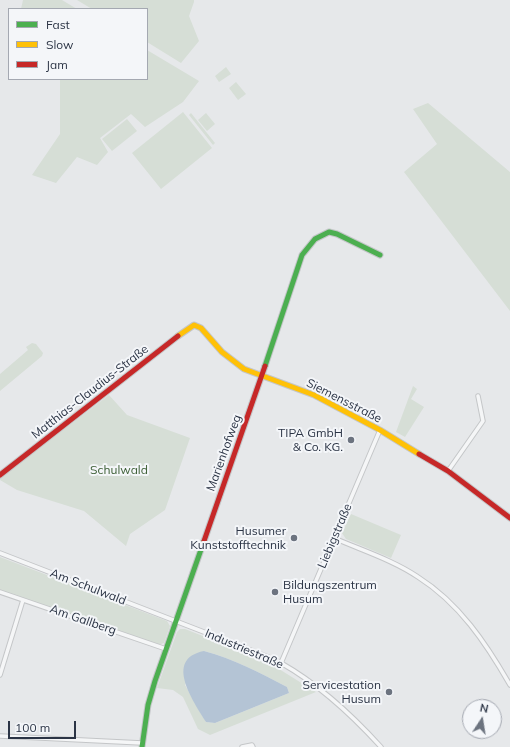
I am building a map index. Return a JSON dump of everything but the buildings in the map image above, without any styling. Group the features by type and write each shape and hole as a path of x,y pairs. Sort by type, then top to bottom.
{"street":[{"name":"Marienhofweg","path":"142,745 148,705 155,681 262,376 302,255 315,239 329,232 337,234 380,255"},
{"name":"Siemensstraße","path":"194,325 201,328 222,352 244,369 314,395 380,430 448,470 510,518"},
{"name":"Matthias-Claudius-Straße","path":"0,475 186,329 194,325"},
{"path":"448,470 483,421 478,396"},
{"name":"Liebigstraße","path":"281,663 380,430"},
{"path":"334,538 399,566 434,588 452,604 480,638 497,662 510,685"},
{"name":"Am Schulwald","path":"0,553 176,621"},
{"name":"Am Gallberg","path":"0,592 166,649"},
{"path":"0,675 23,600"},
{"name":"Industriestraße","path":"176,621 281,663 334,700 381,747"},
{"path":"0,736 142,745"},
{"path":"242,747 252,745 253,747"}],"green space":[{"path":"23,0 62,0 75,8 21,8"},
{"path":"77,0 194,0 189,16 199,41 181,63 148,43 148,8 90,8"},
{"path":"148,51 199,81 183,102 145,127 131,114 100,138 108,152 97,165 77,157 56,183 32,175 60,134 60,80 148,80"},
{"path":"226,67 231,74 219,82 215,76"},
{"path":"236,82 246,94 238,100 229,88"},
{"path":"428,103 510,172 510,311 404,172 437,144 413,109"},
{"path":"183,112 212,148 161,189 132,153"},
{"path":"191,113 215,143 213,145 189,115"},
{"path":"206,113 215,124 207,131 198,120"},
{"path":"127,119 137,131 112,151 102,139"},
{"path":"32,343 36,344 43,353 42,356 0,391 0,374 28,350 26,347"},
{"path":"413,386 417,389 411,399 424,407 405,437 396,432"},
{"name":"Schulwald","path":"109,395 127,415 190,438 165,510 130,534 126,546 84,511 17,490 0,480 0,478"},
{"path":"351,514 401,535 391,558 346,539 342,533"},
{"path":"0,557 167,621 170,626 164,643 158,645 104,625 0,591"},
{"path":"180,629 185,629 251,655 279,669 316,692 210,735 198,729 183,697 173,690 157,688 177,632","holes":["204,651 247,667 287,687 289,693 215,723 206,722 185,685"]}],"water":[{"path":"204,651 226,658 257,672 287,687 289,693 215,723 206,722 189,693 183,672 185,663 192,656"}],"traffic: fast":[{"path":"265,366 302,255 315,239 329,232 337,234 380,255"},
{"path":"142,747 148,705 155,681 204,541"}],"traffic: slow":[{"path":"178,336 194,325 201,328 222,352 244,369 314,395 380,430 419,454"}],"traffic: jam":[{"path":"0,475 178,336"},
{"path":"204,541 265,366"},
{"path":"419,454 448,471 510,518"}],"place":[{"name":"TIPA GmbH & Co. KG.","path":"351,440"},
{"name":"Husumer Kunststofftechnik","path":"294,538"},
{"name":"Bildungszentrum Husum","path":"275,592"},
{"name":"Servicestation Husum","path":"389,692"}]}
